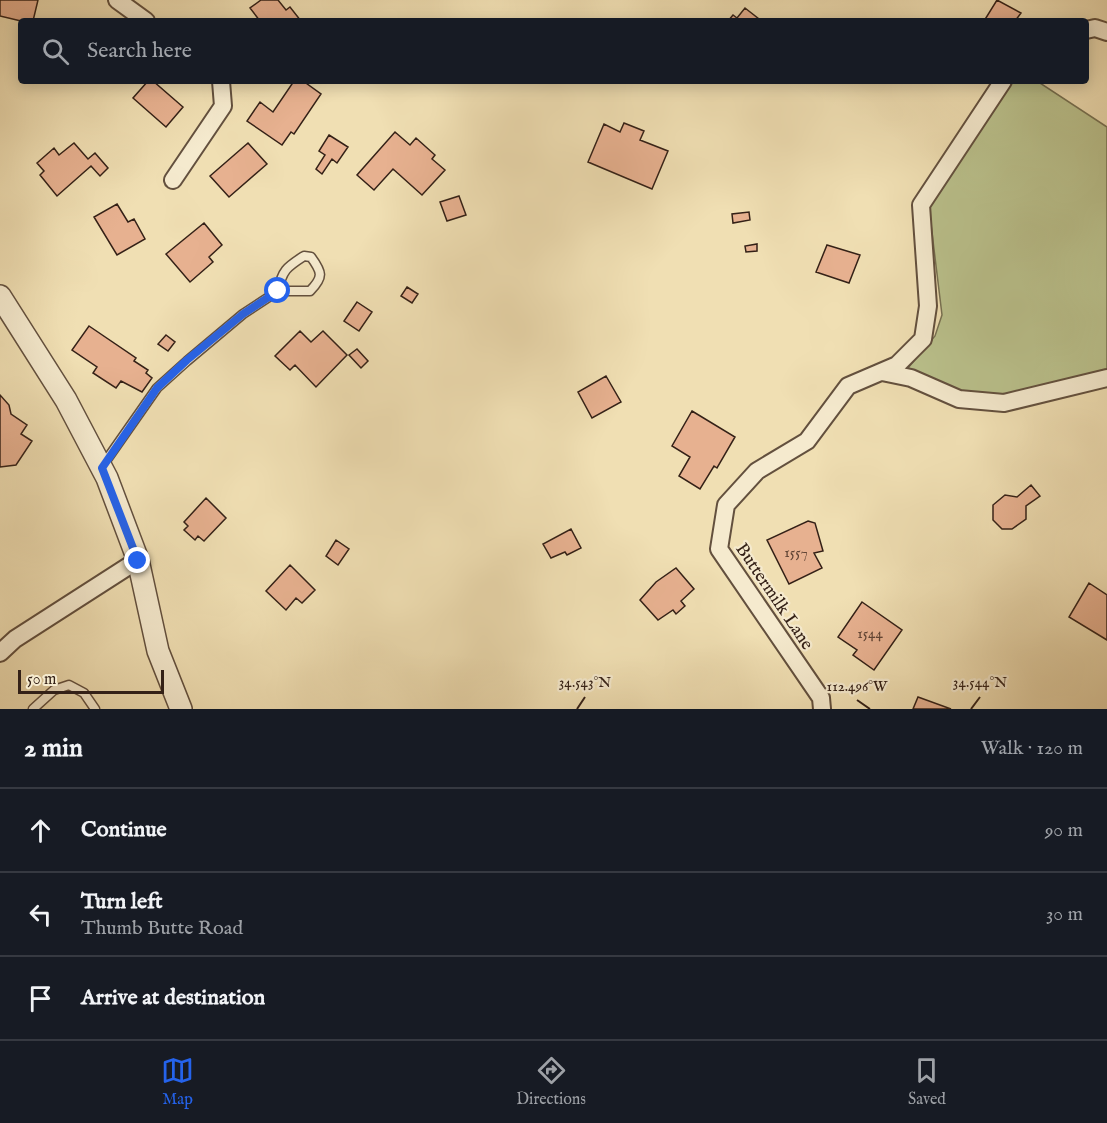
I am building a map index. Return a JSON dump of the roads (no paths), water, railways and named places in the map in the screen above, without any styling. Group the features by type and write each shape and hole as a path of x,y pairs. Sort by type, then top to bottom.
{"street":[{"path":"117,0 142,18"},
{"path":"1089,29 1095,28 1107,32"},
{"path":"173,180 223,106 221,84"},
{"name":"Buttermilk Lane","path":"822,709 821,698 719,549 726,505 757,471 807,441 848,386 897,365 923,339 928,306 921,206 1001,84"},
{"path":"0,296 66,400 102,468 138,561 158,651 182,709"},
{"path":"882,372 911,378 959,399 1004,404 1107,378"},
{"path":"0,653 15,639 138,561"}],"lane":[{"path":"102,468 157,388 187,360 243,314 278,291 310,291 318,284 321,277 319,268 311,257 304,256 287,267 281,276 278,291"},
{"path":"33,709 54,690 69,685 84,693 95,709"}]}
